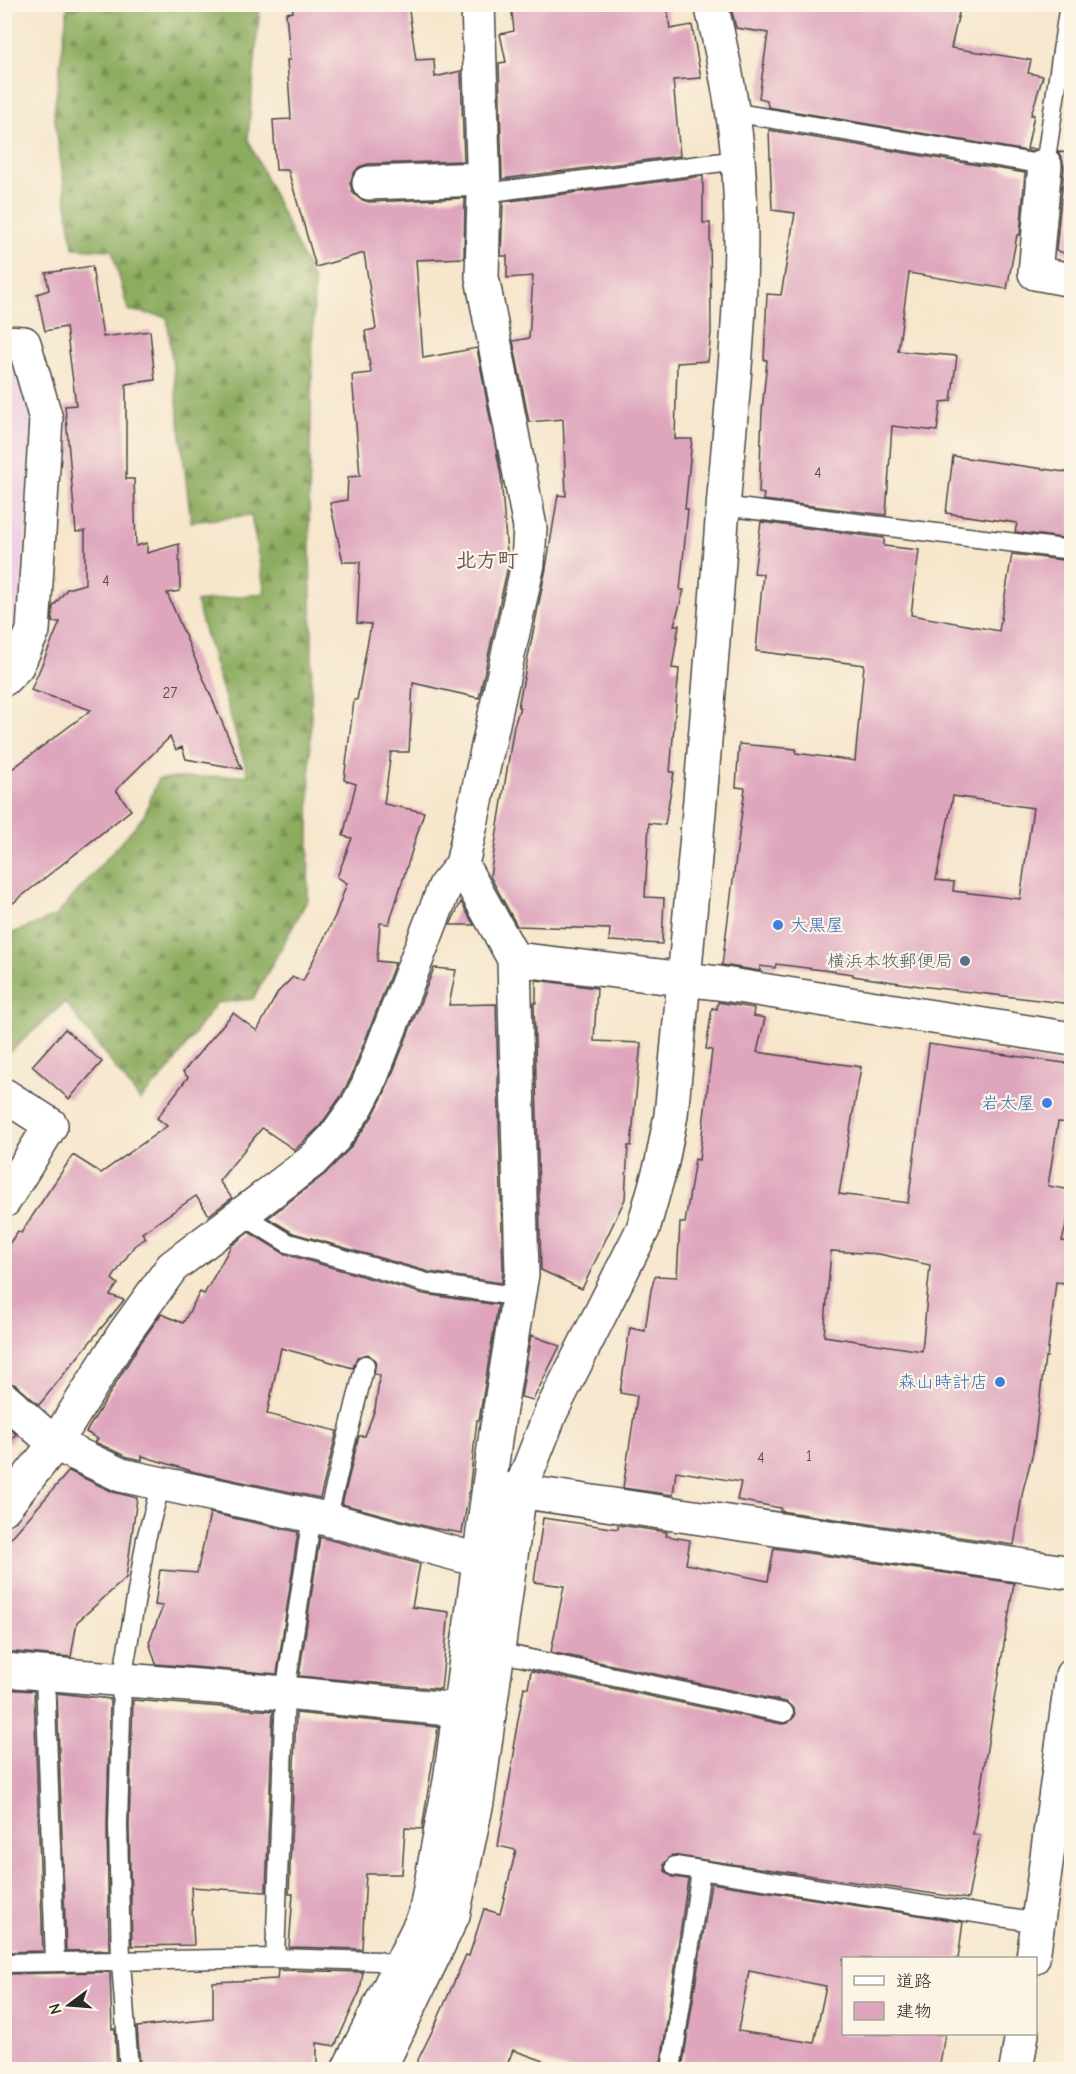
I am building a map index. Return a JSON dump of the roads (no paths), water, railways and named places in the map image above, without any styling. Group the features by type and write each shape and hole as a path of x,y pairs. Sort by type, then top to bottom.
{"street":[{"path":"4,1508 55,1444 123,1335 172,1267 312,1161 334,1138 357,1106 368,1085 445,886 462,865 528,564 530,527 482,277 483,186 478,4"},
{"path":"348,2070 425,1915 450,1781 478,1560 505,1489 551,1412 643,1229 662,1162 671,1115 739,309 738,160 732,111 711,4"},
{"path":"1045,165 1035,273 1071,280"},
{"path":"369,183 483,186"},
{"path":"4,342 24,343 46,419 33,631 17,666 4,679"},
{"path":"379,2070 453,1916 477,1802 497,1652 505,1489 496,1433 522,1274 514,959 462,865"},
{"path":"514,959 684,978 1071,1039"},
{"path":"4,1095 51,1125 4,1201"},
{"path":"4,1399 55,1444 121,1475 319,1517 478,1560"},
{"path":"505,1489 1071,1573"},
{"path":"4,1670 459,1710"},
{"path":"1033,1957 1071,1675"},
{"path":"1016,2070 1022,2035"}],"lane":[{"path":"732,111 1045,165 1069,4"},
{"path":"483,186 738,160"},
{"path":"723,506 1071,550"},
{"path":"241,1214 288,1243 427,1283 519,1297"},
{"path":"275,1958 285,1693 319,1517 365,1365"},
{"path":"129,2070 121,1962 118,1825 122,1680 146,1539 161,1484"},
{"path":"497,1652 784,1713"},
{"path":"45,1673 55,1962"},
{"path":"675,1866 1039,1923"},
{"path":"671,2070 702,1870"},
{"path":"4,1963 275,1958 379,1961 397,1969"}],"place":[{"name":"大黒屋","path":"778,925"},
{"name":"横浜本牧郵便局","path":"965,961"},
{"name":"岩太屋","path":"1047,1103"},
{"name":"森山時計店","path":"1000,1382"}],"district":[{"name":"北方町","path":"487,560"}]}
